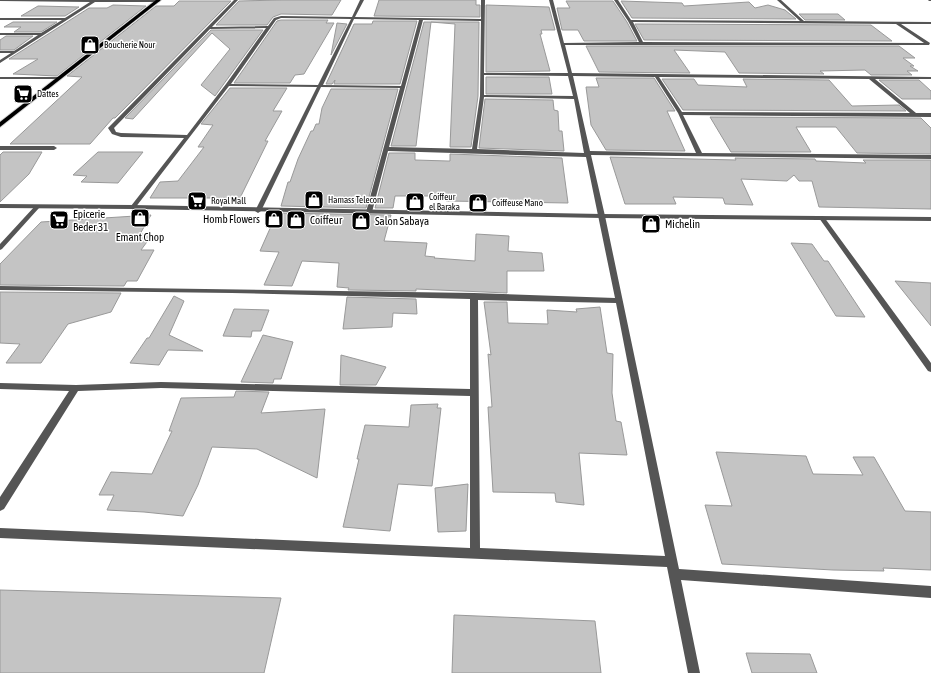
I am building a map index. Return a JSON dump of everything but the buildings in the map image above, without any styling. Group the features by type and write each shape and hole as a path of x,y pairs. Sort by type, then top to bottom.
{"main road":[{"path":"0,125 158,0"}],"street":[{"path":"1,0 158,0"},
{"path":"0,62 95,0"},
{"path":"188,137 121,135 114,133 111,128 236,0"},
{"path":"258,210 362,0"},
{"path":"474,151 482,96 483,0"},
{"path":"551,0 576,98 602,216 694,673"},
{"path":"616,0 630,21 642,44"},
{"path":"779,0 803,22"},
{"path":"133,207 228,85 275,19 281,17 482,20"},
{"path":"0,19 65,19"},
{"path":"369,212 421,19"},
{"path":"630,21 931,23"},
{"path":"896,23 930,45"},
{"path":"208,28 270,27"},
{"path":"0,34 41,34"},
{"path":"563,44 930,45"},
{"path":"0,52 14,52"},
{"path":"482,74 931,78"},
{"path":"656,75 680,113 700,155"},
{"path":"0,78 60,78"},
{"path":"871,78 915,115"},
{"path":"228,85 403,87"},
{"path":"482,96 576,98"},
{"path":"680,113 931,115"},
{"path":"0,148 54,148"},
{"path":"386,149 588,154 931,158"},
{"path":"0,206 133,207 602,216 931,219"},
{"path":"0,248 37,207"},
{"path":"822,218 931,369"},
{"path":"0,288 144,289 474,296 619,301"},
{"path":"474,296 475,553"},
{"path":"0,386 76,388 161,385 475,393"},
{"path":"0,506 76,388"},
{"path":"0,533 671,562"},
{"path":"674,574 930,593"}],"place":[{"name":"Boucherie Nour","path":"90,45"},
{"name":"Dattes","path":"23,94"},
{"name":"Hamass Telecom","path":"314,200"},
{"name":"Royal Mall","path":"197,201"},
{"name":"Coiffeur el Baraka","path":"415,202"},
{"name":"Coiffeuse Mano","path":"478,203"},
{"name":"Emant Chop","path":"140,218"},
{"name":"Homb Flowers","path":"274,219"},
{"name":"Epicerie Beder 31","path":"59,220"},
{"name":"Coiffeur","path":"296,220"},
{"name":"Salon Sabaya","path":"361,221"},
{"name":"Michelin","path":"651,224"}]}
